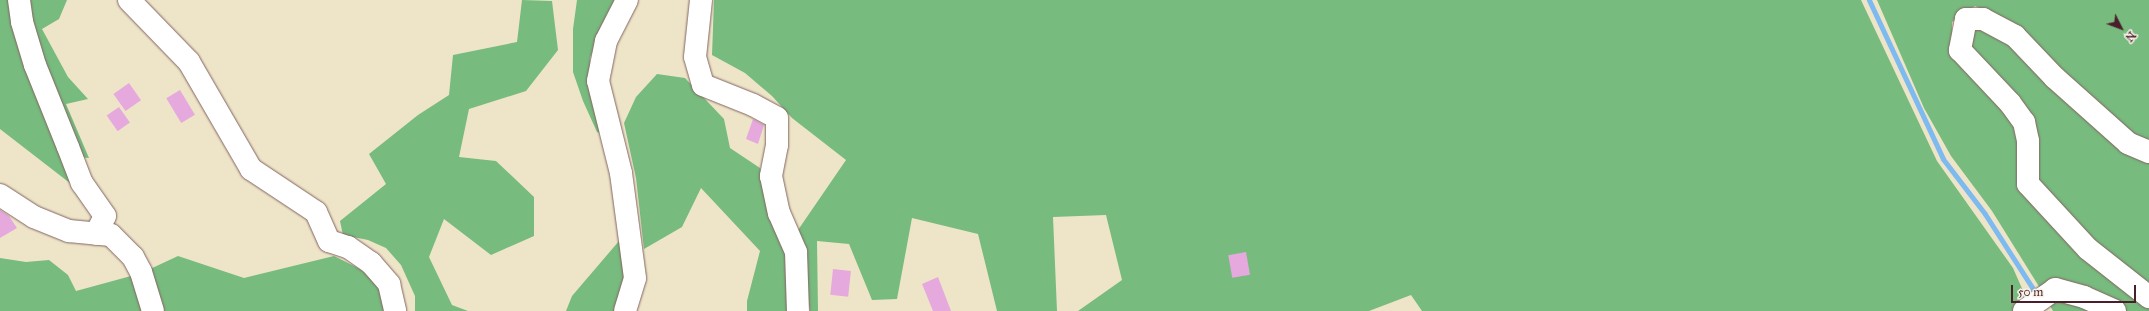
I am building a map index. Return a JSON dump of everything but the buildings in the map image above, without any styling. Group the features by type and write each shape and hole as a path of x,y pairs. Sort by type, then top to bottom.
{"street":[{"path":"20,0 22,22 35,64 82,182 105,216 96,234"},
{"path":"129,0 189,62 251,169 316,212 329,241 348,247 372,263 389,284 395,311"},
{"path":"625,311 635,278 621,173 598,81 606,41 627,0"},
{"path":"701,0 695,57 703,84 753,105 777,118 777,145 770,176 779,214 796,252 798,311"},
{"path":"2149,152 2122,138 2054,78 2015,36 1983,19 1966,19 1960,50 2010,103 2024,122 2028,141 2028,184 2088,249 2149,297"},
{"path":"0,195 34,217 70,231 111,235 132,257 141,272 153,311"},
{"path":"2024,311 2055,289 2084,297 2115,311"}],"green space":[{"path":"0,0 11,0 75,187 0,129"},
{"path":"27,0 67,0 59,19 42,29 68,77 88,99 66,104 89,158 77,157 53,92"},
{"path":"522,0 552,1 558,50 526,91 469,109 459,157 496,161 534,197 534,236 491,255 444,219 429,257 452,305 468,311 415,311 415,296 401,265 386,248 368,240 343,235 340,221 386,184 369,154 418,115 449,95 453,55 517,42"},
{"path":"577,0 616,0 590,58 591,92 600,133 597,132 583,101 573,72 573,29"},
{"path":"714,0 1861,0 1937,161 2013,268 2024,293 2016,311 1422,311 1411,295 1369,311 1078,311 1122,280 1106,215 1053,217 1057,311 997,311 978,234 912,218 897,299 872,300 849,244 817,241 818,311 810,311 798,230 846,160 792,118 772,96 745,73 712,55"},
{"path":"1877,0 2149,0 2149,145 2124,131 2016,26 1975,6 1952,22 1952,52 2013,118 2020,141 2022,187 2149,305 2149,311 2126,311 2040,288 1992,211 1951,156 1924,108"},
{"path":"1972,25 2011,41 2149,160 2149,290 2090,245 2034,180 2033,140 1966,48"},
{"path":"657,74 685,78 724,119 730,148 760,168 770,216 786,255 790,311 747,311 747,301 760,251 701,188 682,227 644,249 636,178 624,123 636,97"},
{"path":"625,234 631,276 620,311 566,311 572,296"},
{"path":"178,256 244,278 334,256 360,269 383,287 387,311 159,311 148,270"},
{"path":"0,258 26,262 49,260 68,275 76,291 131,276 143,311 0,311"},
{"path":"2059,297 2101,311 2053,311 2048,302"}],"waterway":[{"path":"1869,0 1943,159 1985,214 2037,295"}]}
